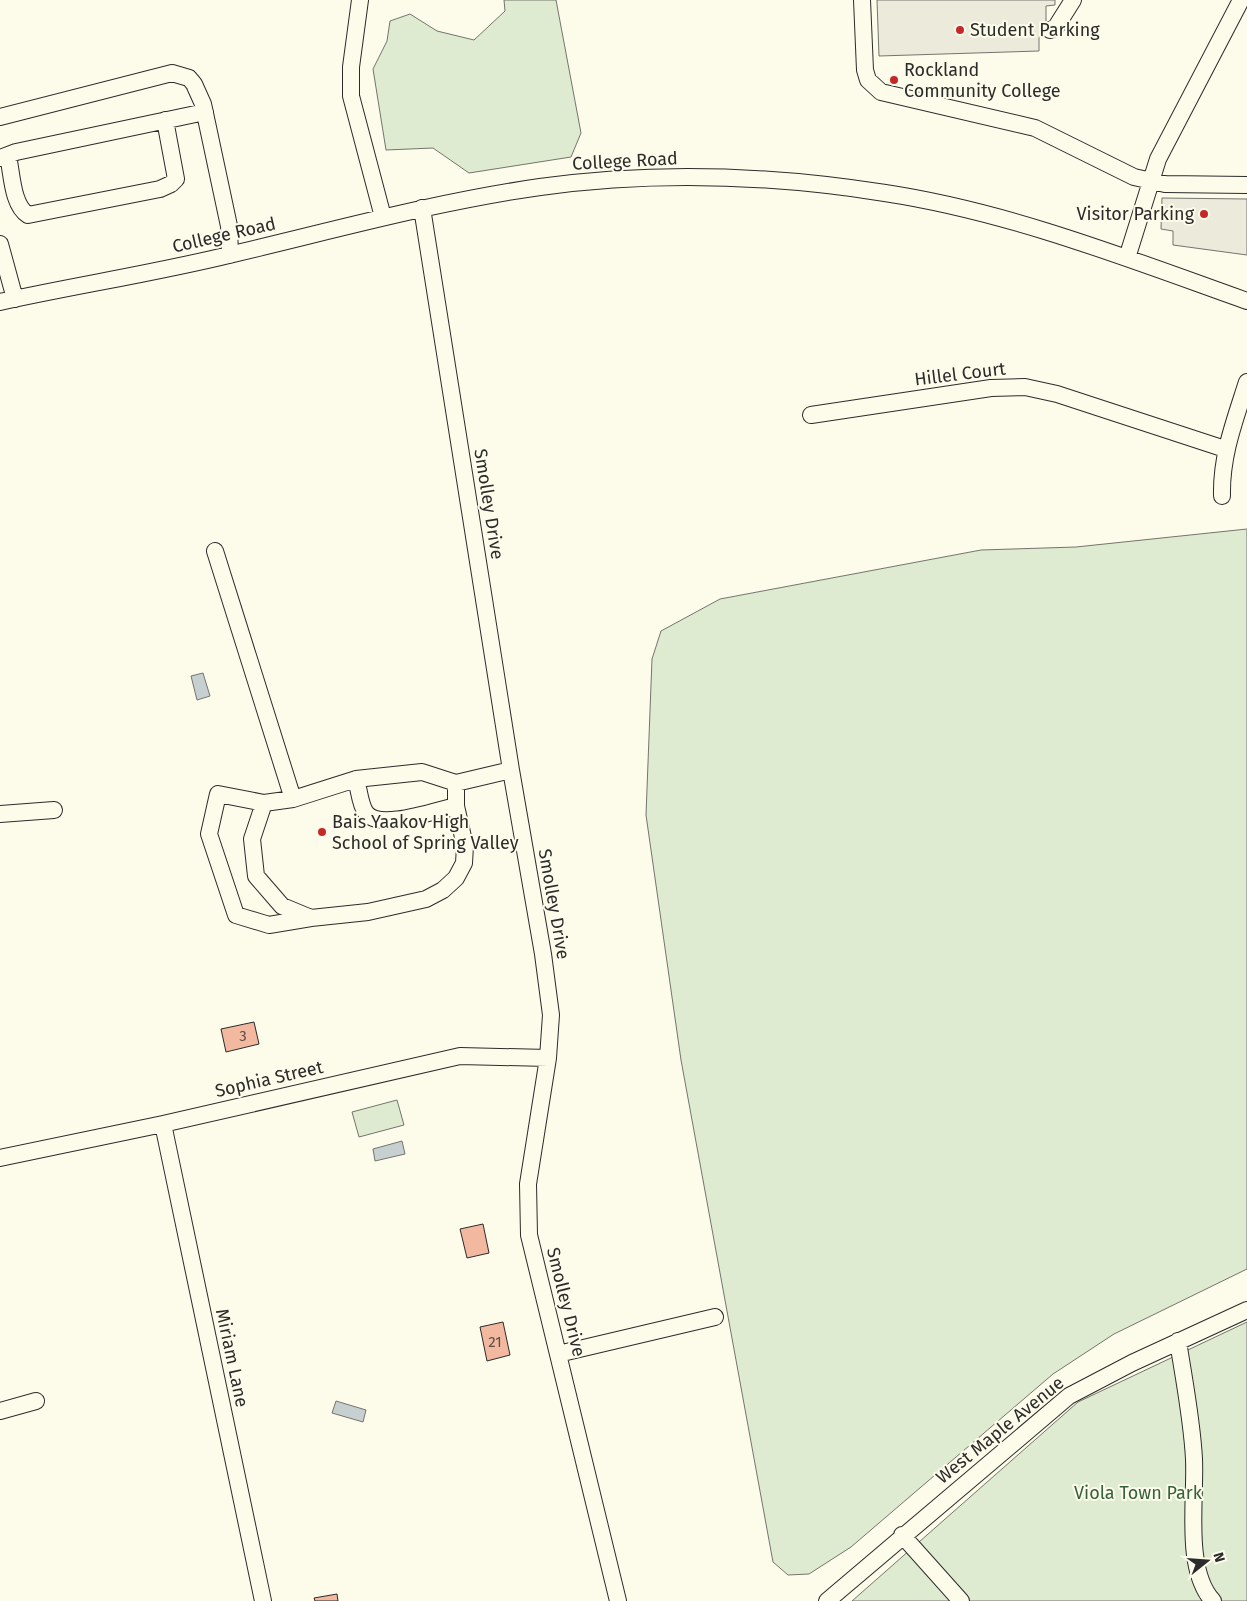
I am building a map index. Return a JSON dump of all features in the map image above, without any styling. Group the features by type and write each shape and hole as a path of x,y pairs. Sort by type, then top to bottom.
{"street":[{"path":"360,0 351,67 351,96 383,217"},
{"path":"862,0 865,70 868,80 881,92 1035,128 1134,177 1181,192 1221,192 1247,186"},
{"path":"1050,30 1056,27 1073,0"},
{"path":"1127,258 1158,159 1241,0"},
{"path":"0,117 172,73 181,74 194,84 205,112 229,226 230,255"},
{"path":"165,120 176,179 171,184 160,189 28,215 22,211 4,157 16,152 165,120 205,112"},
{"name":"College Road","path":"7,300 230,255 422,208 496,194 586,182 670,177 770,180 880,192 968,209 1127,258 1247,301"},
{"name":"Smolley Drive","path":"422,208 510,770 543,954 551,1015 548,1058 528,1184 529,1235 618,1601"},
{"path":"0,244 7,300"},
{"path":"1222,496 1222,464 1225,449 1247,382"},
{"name":"Hillel Court","path":"811,415 991,388 1025,387 1057,394 1225,449"},
{"path":"215,552 293,799"},
{"path":"456,783 456,806 465,846 464,863 456,878 443,890 426,899 368,912 269,924 236,915 209,834 218,794 264,803 293,799 356,779 422,772 456,783 510,770"},
{"path":"356,779 365,812 374,819 386,822 456,806"},
{"path":"264,803 252,839 256,876 282,906 311,918"},
{"path":"0,814 54,810"},
{"name":"Sophia Street","path":"0,1158 162,1124 460,1056 548,1058"},
{"name":"Miriam Lane","path":"162,1124 263,1601"},
{"name":"West Maple Avenue","path":"826,1601 1069,1396 1178,1341 1247,1310"},
{"path":"558,1354 715,1317"},
{"path":"1178,1341 1194,1458 1194,1550 1198,1569 1213,1601"},
{"path":"0,1411 36,1401"},
{"path":"902,1535 961,1601"}],"green space":[{"path":"504,0 556,0 581,133 571,157 469,173 433,148 386,150 373,69 387,41 390,21 410,14 437,31 474,40 505,11"},
{"path":"1247,529 1247,1269 1114,1334 1053,1374 851,1547 809,1574 788,1575 773,1562 681,1060 646,815 652,659 661,631 720,599 981,550 1076,547"},
{"path":"397,1100 404,1125 359,1137 352,1112"},
{"name":"Viola Town Park","path":"1247,1322 1247,1601 852,1601 1078,1402"}],"shaded area":[{"name":"Student Parking","path":"877,0 1055,0 1055,5 1046,6 1046,22 1039,38 1039,51 879,56"},
{"name":"Visitor Parking","path":"1162,198 1247,199 1247,255 1173,245 1173,231 1161,229"},
{"path":"203,673 210,696 197,700 191,676"},
{"path":"402,1141 405,1154 375,1161 373,1149"},
{"path":"336,1401 366,1410 363,1422 332,1413"}],"building":[{"path":"254,1022 259,1044 226,1052 221,1029"},
{"path":"483,1224 489,1253 467,1258 460,1229"},
{"path":"503,1322 510,1355 487,1361 480,1327"},
{"path":"337,1594 338,1601 315,1601 314,1598"}],"place":[{"name":"Student Parking","path":"960,30"},
{"name":"Rockland Community College","path":"894,80"},
{"name":"Visitor Parking","path":"1204,214"},
{"name":"Bais Yaakov High School of Spring Valley","path":"322,832"}]}
